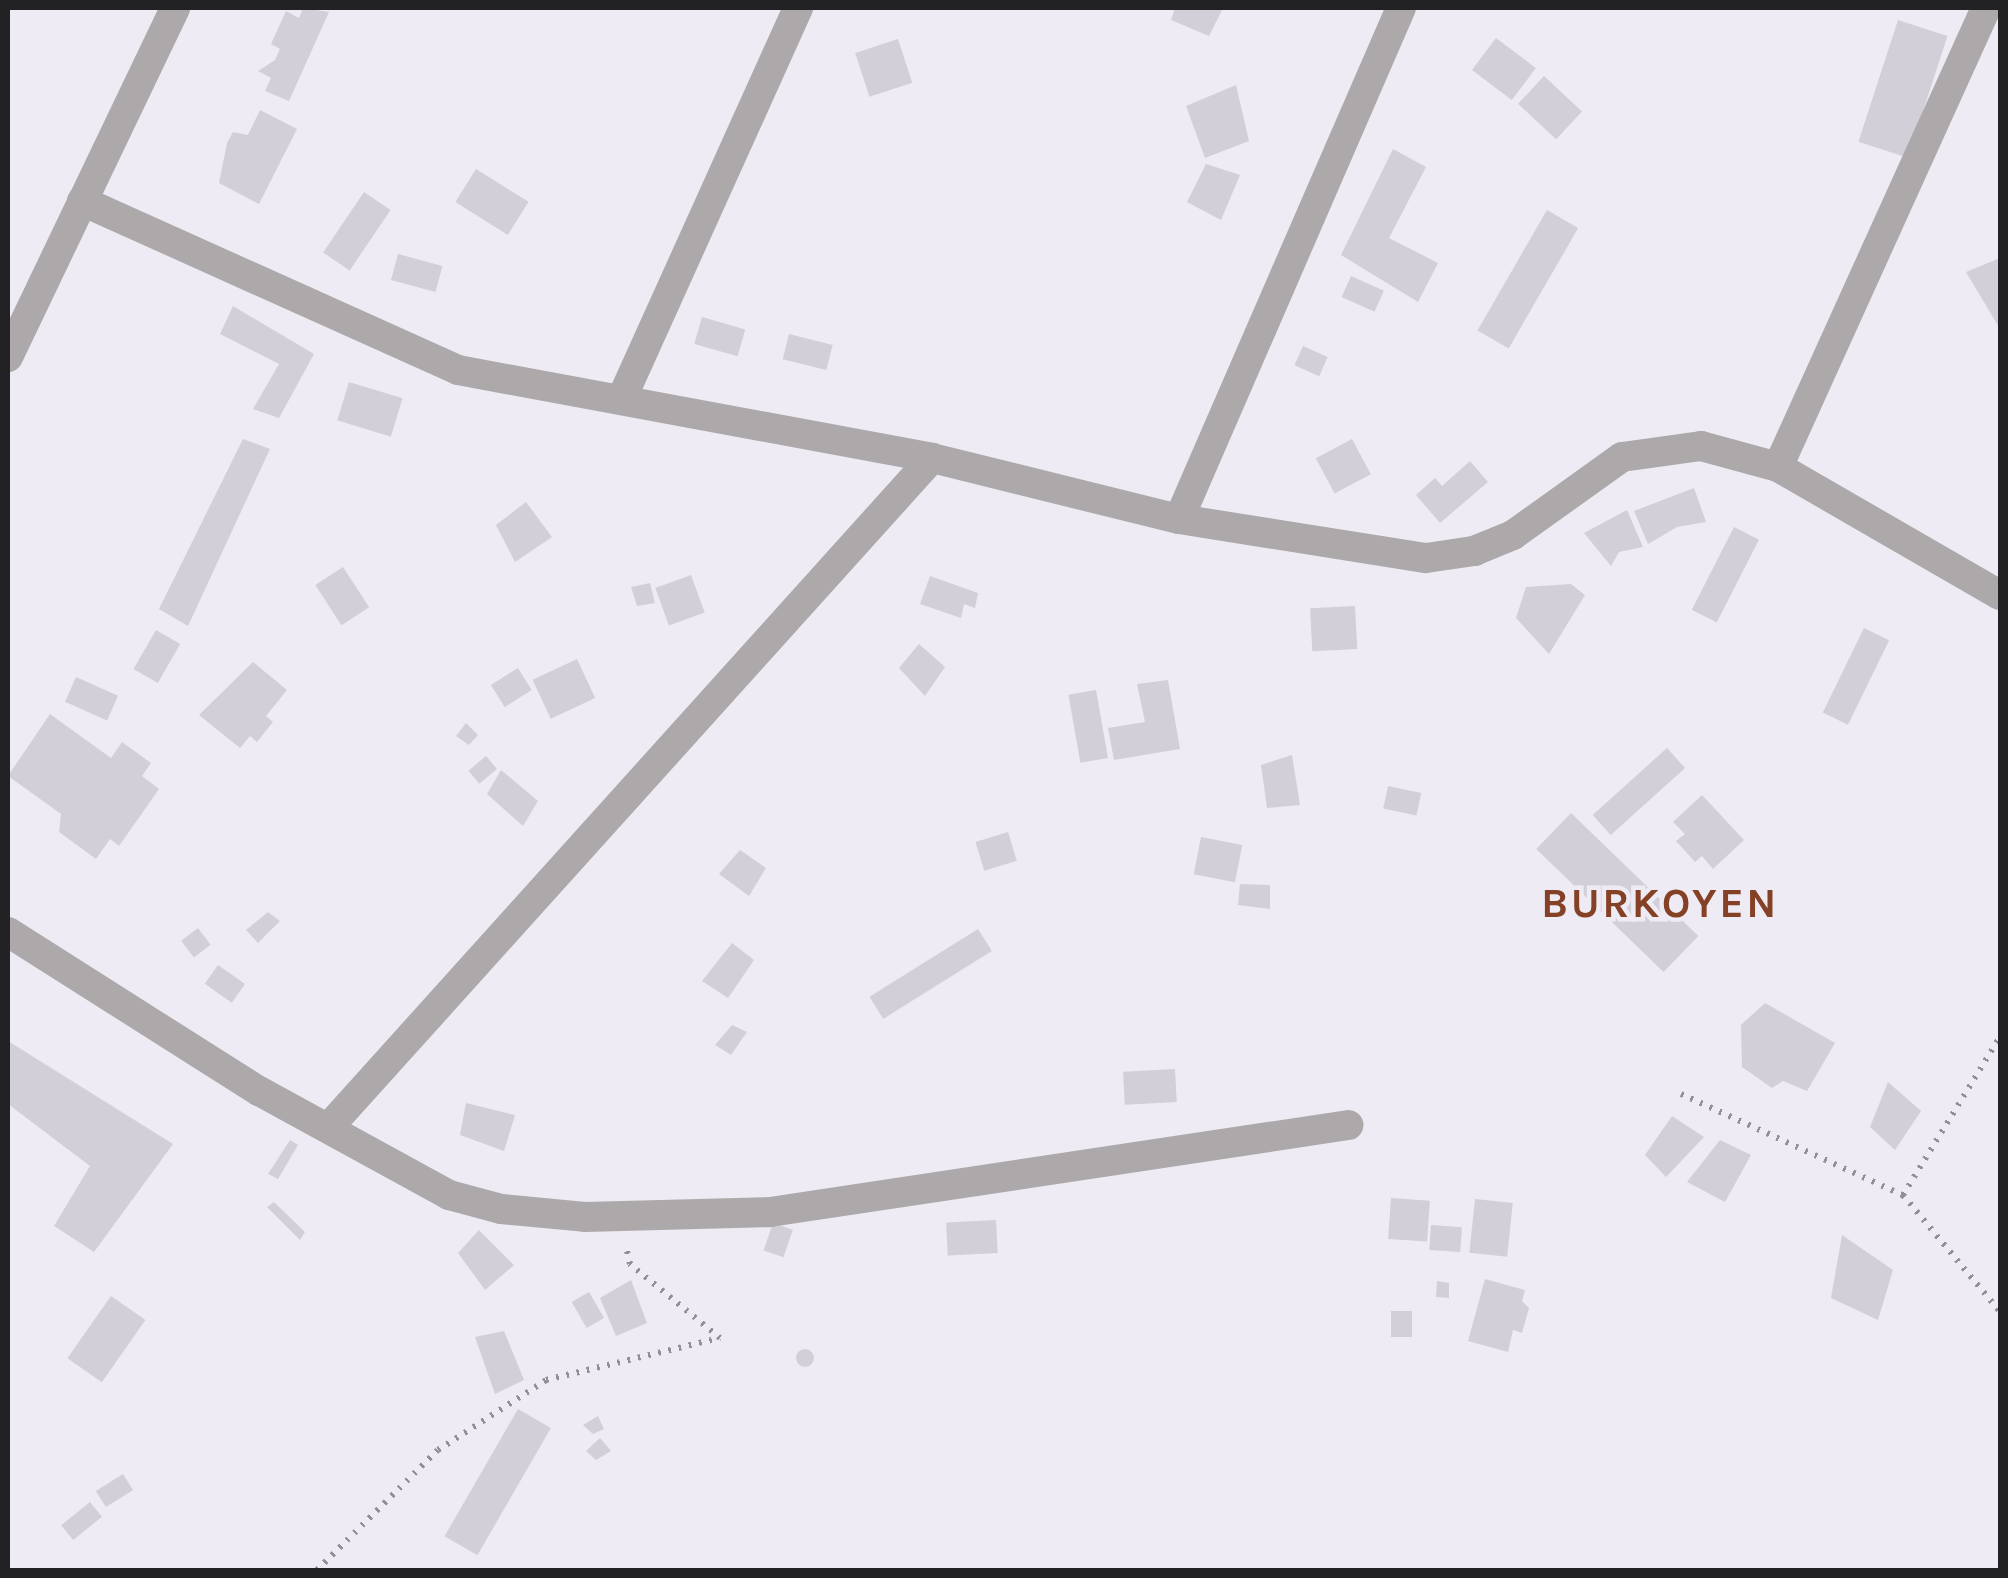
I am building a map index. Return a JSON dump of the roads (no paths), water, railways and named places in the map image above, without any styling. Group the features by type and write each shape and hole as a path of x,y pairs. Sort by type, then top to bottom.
{"street":[{"path":"8,356 175,8"},
{"path":"622,398 798,8"},
{"path":"1180,520 1400,8"},
{"path":"1778,468 1986,8"},
{"path":"82,201 420,357 458,370 932,458 1180,520 1426,558 1474,551 1513,535 1622,457 1644,451 1722,448 1778,468 2000,595"},
{"path":"330,1127 932,458"},
{"path":"8,932 227,1072 449,1195 501,1208 621,1216 770,1212 1350,1125"}],"district":[{"name":"BURKOYEN","path":"1660,903"}]}
